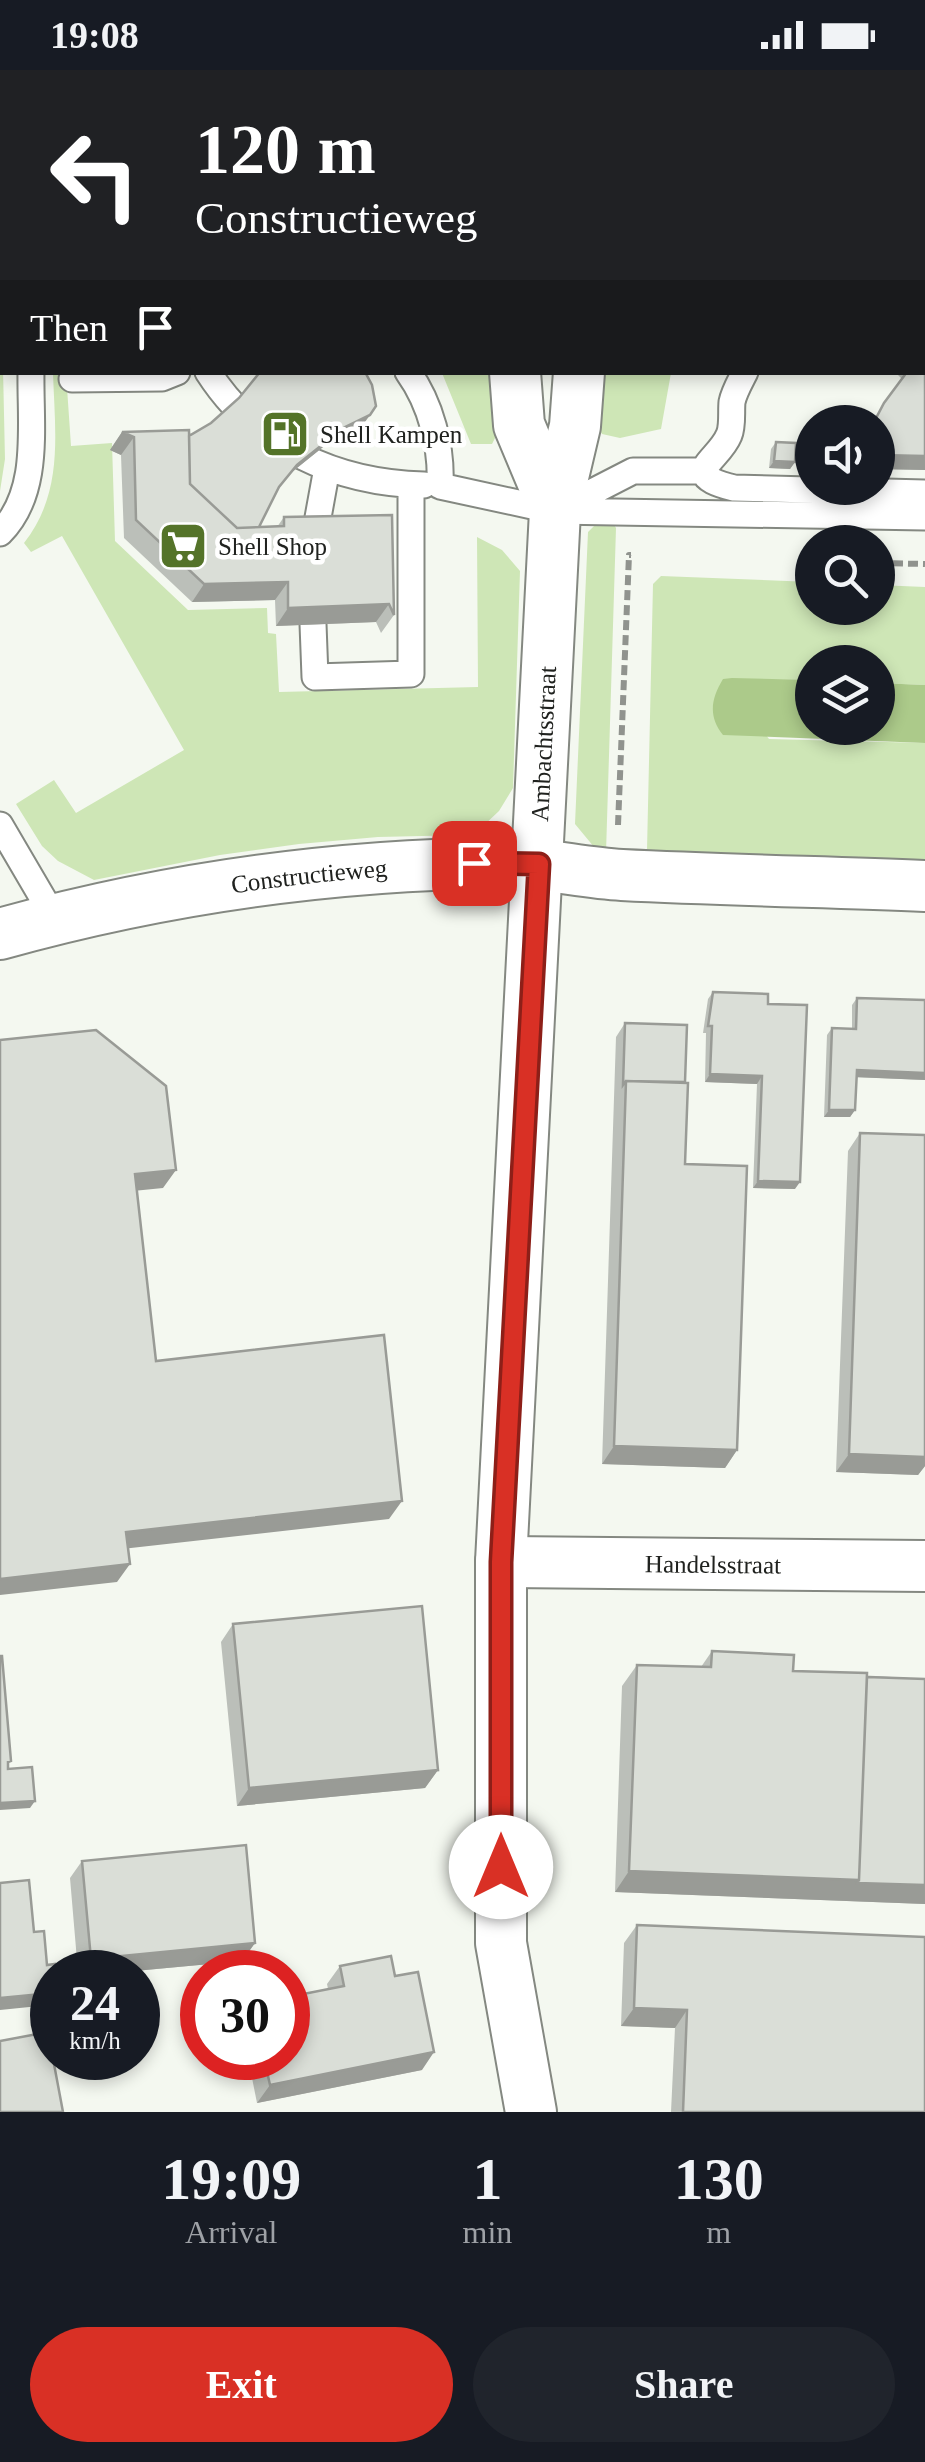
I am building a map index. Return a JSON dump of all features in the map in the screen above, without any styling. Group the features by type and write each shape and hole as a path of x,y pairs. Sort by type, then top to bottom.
{"street":[{"name":"Ambachtsstraat","path":"516,375 519,425 555,511"},
{"name":"Ambachtsstraat","path":"530,2112 501,1944 501,1562 555,511 574,426 579,375"},
{"name":"Constructieweg","path":"0,934 167,894 302,872 380,866 539,864 616,875 925,886"},
{"name":"Handelsstraat","path":"501,1562 925,1566"}],"lane":[{"path":"0,533 18,510 28,475 31,375"},
{"path":"72,378 170,375"},
{"path":"210,375 242,414 298,456 386,484 440,486 555,511 925,518"},
{"path":"410,375 427,407 436,436 440,486"},
{"path":"744,375 733,396 729,436 704,470 714,484 734,488 925,493"},
{"path":"315,534 327,468"},
{"path":"555,511 633,470 704,470"},
{"path":"314,624 315,677 411,674 411,485"},
{"path":"0,824 55,919"}],"path":[{"path":"616,875 629,555"},
{"path":"895,563 925,564"}],"shaded area":[{"path":"0,375 3,375 5,459 0,491"},
{"path":"53,375 66,375 71,446 112,443 115,541 188,610 267,608 268,633 276,634 279,692 478,687 477,537 502,550 520,571 513,788 499,811 467,835 299,844 94,880 58,861 42,846 16,804 54,780 76,813 184,750 62,536 31,552 24,543 46,504 55,440"},
{"path":"443,375 489,375 497,434 492,444 471,444"},
{"path":"602,375 671,375 661,429 620,438 602,434 598,427"},
{"path":"612,521 616,528 606,853 599,853 575,824 588,532 597,523"},
{"path":"661,576 795,581 795,625 895,625 895,586 925,587 925,685 895,684 895,645 795,645 795,680 723,679 769,739 795,740 795,745 925,743 925,860 647,850 653,584"},
{"path":"723,679 795,680 795,738 723,735 713,714"},
{"path":"895,684 925,685 925,743 895,742"}],"building":[{"path":"258,375 367,375 376,406 370,415 343,428 297,465 279,487 259,527 237,528 190,484 189,436 239,398"},
{"path":"905,375 925,375 925,456 895,455 895,405 883,405"},
{"path":"189,430 190,484 237,528 284,526 284,517 392,515 394,615 389,604 288,608 288,582 204,584 136,520 134,437 122,432"},
{"path":"776,442 795,443 795,462 774,461"},
{"path":"713,992 768,994 768,1004 807,1005 800,1182 758,1181 762,1076 710,1074 712,1026 708,1026"},
{"path":"857,998 925,1000 925,1073 857,1070 855,1110 829,1110 832,1028 856,1029"},
{"path":"625,1023 687,1025 685,1082 626,1081 623,1085"},
{"path":"96,1030 166,1086 176,1170 135,1174 156,1361 384,1335 402,1501 126,1532 130,1564 0,1579 0,1040"},
{"path":"626,1081 688,1083 685,1164 747,1166 737,1450 614,1446"},
{"path":"860,1133 925,1135 925,1457 849,1454"},
{"path":"422,1606 438,1770 249,1788 233,1624"},
{"path":"712,1651 794,1655 793,1671 867,1673 859,1880 629,1871 637,1665 711,1667"},
{"path":"0,1656 11,1761 8,1769 32,1767 35,1801 0,1803"},
{"path":"867,1677 925,1679 925,1885 857,1883"},
{"path":"246,1845 255,1943 160,1952 90,1950 82,1861"},
{"path":"29,1880 34,1932 44,1931 46,1950 30,1950 30,1995 0,1998 0,1883"},
{"path":"637,1925 925,1937 925,2112 683,2112 687,2010 634,2008"},
{"path":"391,1956 395,1976 418,1972 434,2052 310,2077 310,1993 344,1986 340,1966"},
{"path":"30,2035 30,2080 57,2080 63,2112 0,2112 0,2041"},
{"path":"269,2080 295,2080 270,2085"}],"place":[{"name":"Shell Kampen","path":"285,434"},
{"name":"Shell Shop","path":"183,546"}],"route":[{"path":"474,863 539,864 501,1562 501,1867"}]}
